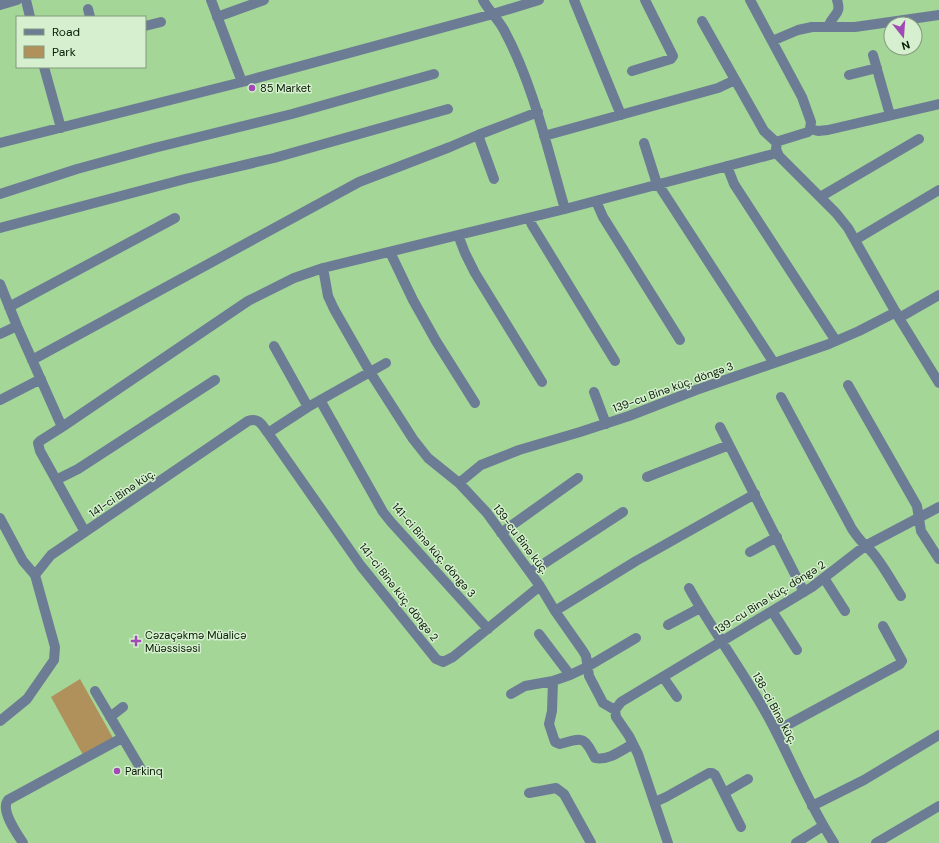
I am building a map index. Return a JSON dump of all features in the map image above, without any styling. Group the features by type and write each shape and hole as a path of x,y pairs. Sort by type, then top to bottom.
{"street":[{"path":"0,5 16,0"},
{"path":"26,0 30,16"},
{"path":"211,0 242,82"},
{"path":"217,17 264,0"},
{"path":"483,0 504,31 520,63 538,112 565,209"},
{"path":"0,143 242,82 493,14 539,0"},
{"path":"574,0 621,114"},
{"path":"632,71 671,59 673,56 645,0"},
{"path":"85,532 40,451 38,443 248,301 294,278 323,268 659,185 727,166 777,148 783,139 804,134 810,129 811,122 802,97 750,0"},
{"path":"828,27 830,20 838,12 839,6 837,0"},
{"path":"772,41 806,28 855,27 939,15"},
{"path":"702,21 764,131 777,148 785,163 843,222 939,383"},
{"path":"146,26 161,22"},
{"path":"873,55 890,115"},
{"path":"44,68 60,128"},
{"path":"849,75 876,68"},
{"path":"0,194 77,169 154,148 292,114 434,74"},
{"path":"544,136 718,88 735,80"},
{"path":"810,129 818,131 828,130 939,104"},
{"path":"0,228 185,179 274,158 448,109"},
{"path":"32,360 359,182 538,112"},
{"path":"478,135 494,179"},
{"path":"820,197 919,138"},
{"path":"644,143 654,177 774,363"},
{"path":"727,166 734,184 836,341"},
{"path":"855,240 939,190"},
{"path":"596,201 603,217 680,340"},
{"path":"9,306 175,218"},
{"path":"529,218 615,361"},
{"path":"458,235 464,253 475,273 542,382"},
{"path":"390,252 413,300 436,341 475,404"},
{"name":"139-cu Binə küç.","path":"323,268 328,296 334,309 370,372 419,448 428,458 459,483 478,503 531,572 555,611 583,651 586,656 589,676 603,703 614,710 616,717 638,754 668,843"},
{"path":"0,284 62,427"},
{"name":"139-cu Binə küç. döngə 3","path":"459,483 473,471 492,461 538,444 606,424 836,341 898,315 939,294"},
{"path":"0,334 17,326"},
{"path":"274,346 308,407"},
{"path":"268,433 308,407 386,363"},
{"path":"0,400 41,379"},
{"path":"56,480 78,469 215,380"},
{"path":"848,385 916,506 921,531 939,559"},
{"path":"594,392 606,424"},
{"path":"782,397 852,529 876,559 901,596"},
{"name":"141-ci Binə küç. döngə 3","path":"320,400 372,492 391,522 488,629"},
{"name":"141-ci Binə küç.","path":"35,575 51,555 248,421 253,420 259,422 268,433"},
{"path":"720,427 804,592"},
{"name":"141-ci Binə küç. döngə 2","path":"268,433 361,566 436,659 443,662 453,657 540,586"},
{"path":"647,477 729,445"},
{"path":"501,532 578,478"},
{"path":"555,611 636,561 755,494"},
{"name":"139-cu Binə küç. döngə 2","path":"614,710 621,702 804,592 865,546 939,507"},
{"path":"531,572 623,512"},
{"path":"0,518 20,557 35,575 55,647 54,660 27,699 0,721"},
{"path":"750,552 777,537"},
{"path":"824,578 845,611"},
{"name":"138-ci Binə küç.","path":"690,588 700,608 776,731 812,806 834,843"},
{"path":"668,625 700,608"},
{"path":"772,611 797,650"},
{"path":"776,731 900,664 902,660 883,626"},
{"path":"539,634 570,675"},
{"path":"511,694 525,686 552,682 570,675 587,667 636,638"},
{"path":"663,677 677,697"},
{"path":"552,682 552,711 549,724 555,742 560,744 578,739 583,740 588,744 595,758 601,759 611,756 633,744"},
{"path":"95,691 141,770"},
{"path":"110,717 123,707"},
{"path":"812,806 864,780 939,736"},
{"path":"22,843 6,815 4,807 5,803 122,738"},
{"path":"655,802 708,773 712,773 715,775 741,827"},
{"path":"724,794 748,779"},
{"path":"528,793 556,788 564,794 591,843"},
{"path":"876,843 939,806"},
{"path":"796,843 823,826"}],"green space":[{"path":"80,679 113,738 83,755 51,697"}],"place":[{"name":"85 Market","path":"252,88"},
{"name":"Cəzaçəkmə Müalicə Müəssisəsi","path":"136,641"},
{"name":"Parkinq","path":"117,771"}]}
